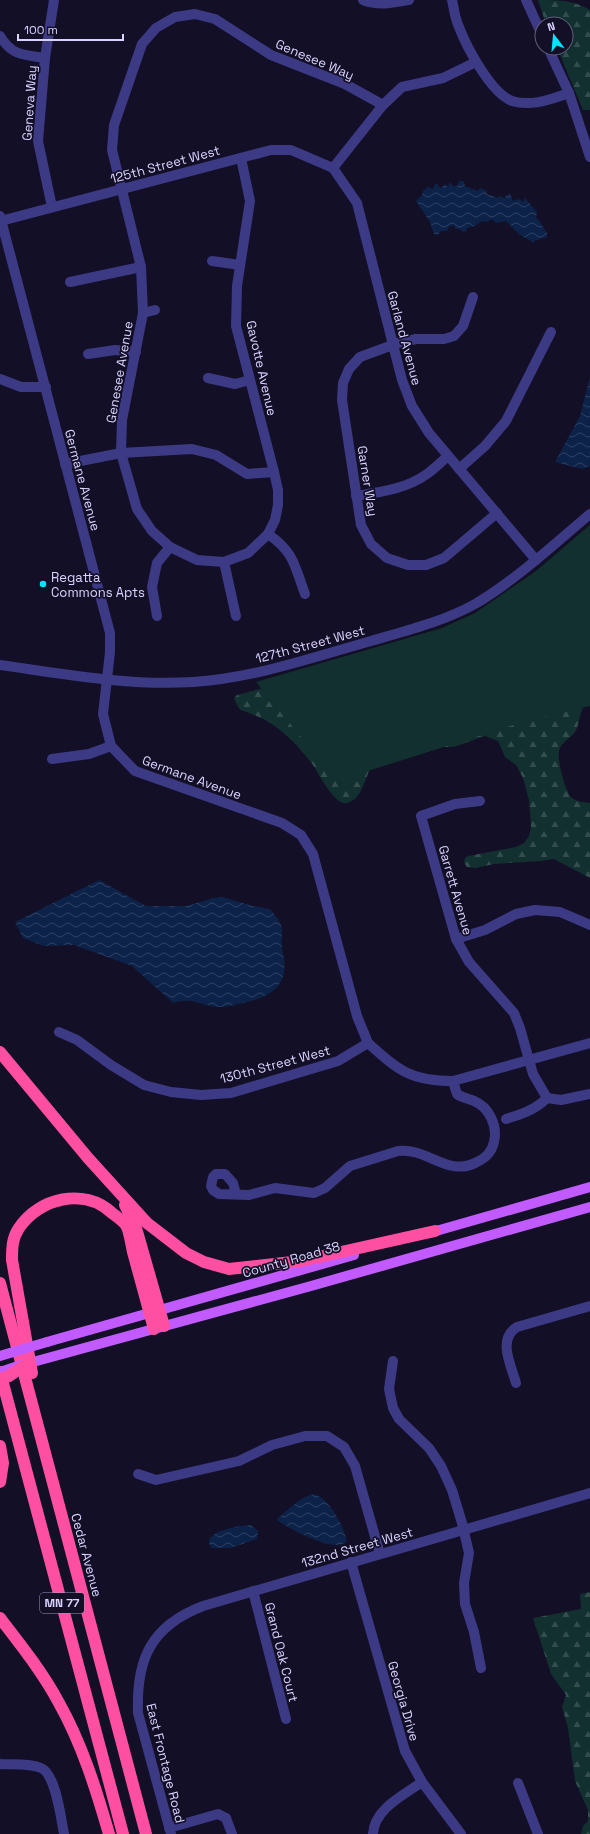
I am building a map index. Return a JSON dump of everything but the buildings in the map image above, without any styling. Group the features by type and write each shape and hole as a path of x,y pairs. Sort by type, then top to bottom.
{"highway":[{"path":"0,1052 88,1158 147,1223 186,1253 204,1262 229,1269 301,1261 435,1231"},
{"path":"118,1191 136,1228 159,1327"},
{"path":"49,1468 12,1260 12,1245 18,1229 30,1214 42,1206 60,1199 77,1198 96,1202 107,1208 125,1225 155,1311"},
{"name":"Cedar Avenue","path":"0,1284 146,1834"},
{"path":"0,1379 9,1376 28,1363"},
{"name":"MN 77","path":"0,1372 123,1834"},
{"path":"0,1446 3,1463 0,1482"},
{"path":"0,1618 29,1655 59,1703 86,1762 109,1834"}],"main road":[{"name":"County Road 38","path":"0,1356 590,1187"},
{"path":"0,1372 590,1206"}],"street":[{"name":"Geneva Way","path":"52,207 38,141 45,58 54,0"},
{"path":"367,1 385,4 408,0"},
{"path":"452,0 458,26 476,62 502,96 513,101 538,104 569,93"},
{"path":"526,0 534,18"},
{"name":"Genesee Way","path":"122,189 112,150 114,125 142,44 156,28 175,17 195,14 215,19 271,55 345,84 383,105"},
{"path":"0,36 12,51 22,55 45,58"},
{"path":"552,56 569,93 590,157"},
{"path":"333,168 383,105 402,87 443,78 476,62"},
{"name":"125th Street West","path":"1,219 271,150 291,150 333,168"},
{"name":"Gavotte Avenue","path":"241,158 250,201 237,286 236,326 278,490 278,505 275,520 268,534"},
{"name":"Garland Avenue","path":"333,168 357,203 392,344 402,380 412,406 429,433 536,560"},
{"name":"Genesee Avenue","path":"122,189 142,267 143,313 122,420 121,453 137,509 152,531 170,548 197,560 224,562"},
{"name":"Germane Avenue","path":"1,219 110,633 108,680 103,714 111,746 135,771 282,823 301,835 313,854 357,1016 368,1043"},
{"path":"0,259 11,257"},
{"path":"212,261 240,265"},
{"path":"70,282 142,267"},
{"name":"Garner Way","path":"473,297 463,326 454,336 444,339 416,339 392,344 360,357 349,369 343,383 342,400 361,525 370,544 386,558 408,565 426,565 444,558 497,513"},
{"path":"143,313 155,310"},
{"path":"459,469 485,446 506,421 551,332"},
{"path":"88,354 115,350 136,352"},
{"path":"208,378 234,384 250,380"},
{"path":"0,379 21,386 46,387"},
{"path":"65,464 121,453 192,449 216,455 247,474 274,472"},
{"path":"356,496 390,491 408,485 426,475 448,456"},
{"name":"127th Street West","path":"0,666 108,680 152,682 193,682 234,677 281,667 424,625 473,605 496,591 536,560 590,514"},
{"path":"236,616 224,562 248,553 268,534 282,544 290,554 305,594"},
{"path":"157,616 152,587 157,563 170,548"},
{"path":"52,759 89,754 111,746"},
{"name":"Garrett Avenue","path":"480,801 455,804 421,816 456,940 469,962 514,1013 536,1080 547,1098"},
{"path":"456,940 485,930 516,914 534,910 560,912 590,925"},
{"name":"130th Street West","path":"58,1032 78,1040 111,1065 144,1085 171,1092 200,1095 231,1092 338,1061 368,1043"},
{"path":"368,1043 393,1066 415,1077 434,1081 453,1081 590,1043"},
{"path":"236,1194 249,1195 275,1188 314,1193 325,1188 339,1174 350,1166 406,1150 455,1168 472,1165 488,1155 493,1146 495,1138 494,1124 489,1114 479,1103 457,1094 453,1081"},
{"path":"506,1119 530,1112 539,1107 547,1098 561,1100 590,1094"},
{"path":"516,1383 505,1344 510,1331 517,1327 590,1306"},
{"path":"393,1361 389,1389 393,1408 399,1419 429,1448 441,1466 452,1490 469,1553 464,1573 465,1604 476,1640 481,1668"},
{"path":"138,1474 156,1480 239,1461 272,1445 305,1436 327,1436 344,1447 355,1466 380,1554"},
{"name":"132nd Street West","path":"147,1652 156,1638 170,1624 187,1612 351,1562 590,1493"},
{"name":"Georgia Drive","path":"351,1562 405,1751 422,1782 461,1834"},
{"name":"Grand Oak Court","path":"253,1591 286,1719"},
{"name":"East Frontage Road","path":"147,1652 139,1676 138,1713 170,1831"},
{"path":"0,1764 36,1766 47,1772 58,1801 64,1834"},
{"path":"374,1834 374,1825 381,1812 422,1782"},
{"path":"518,1783 538,1834"},
{"path":"170,1831 218,1814 226,1818 232,1834"}],"green space":[{"path":"538,0 572,2 590,10 590,110 583,110 560,56 574,56 574,16 543,16"},
{"path":"590,525 590,706 523,722 365,772 345,791 256,682 442,628 475,613 536,571"},
{"path":"356,663 584,706 576,730 560,748 559,761 569,795 581,802 590,803 590,878 554,859 494,864 476,868 467,867 464,863 465,858 468,856 516,847 524,843 529,836 531,827 529,800 523,778 516,765 505,757 498,741 485,736 454,747 440,747 372,766 357,797 352,801 343,803 333,796 311,762 290,739 278,728 268,722 241,710 234,698 237,695"},
{"path":"590,1592 590,1834 581,1834 583,1826 588,1821 588,1810 575,1781 568,1728 562,1707 566,1695 551,1674 533,1618 581,1609 580,1594"}],"water":[{"path":"459,181 464,181 465,186 478,191 480,188 487,191 487,194 498,198 500,196 504,198 510,193 513,201 519,199 523,202 525,198 537,212 536,218 547,233 547,237 534,241 534,243 519,234 506,221 496,223 492,219 487,222 482,221 475,226 467,228 465,233 459,229 455,229 454,225 449,227 447,231 441,231 438,235 434,234 430,222 416,201 428,187 433,189 435,184 438,184 441,188 445,184 448,187 450,183 453,186 457,186"},
{"path":"590,377 590,466 582,469 555,462 580,416"},
{"path":"99,880 146,906 187,906 213,898 223,897 252,906 270,909 282,927 284,974 277,988 263,997 226,1007 214,1007 192,1001 180,1001 173,1003 132,966 74,945 44,946 23,938 15,922"},
{"path":"314,1494 325,1501 335,1513 347,1541 342,1544 333,1545 323,1543 291,1529 277,1520 299,1501"},
{"path":"251,1525 258,1531 257,1539 231,1548 212,1548 209,1542 210,1538 222,1530"}],"place":[{"name":"Regatta Commons Apts","path":"43,584"}]}
